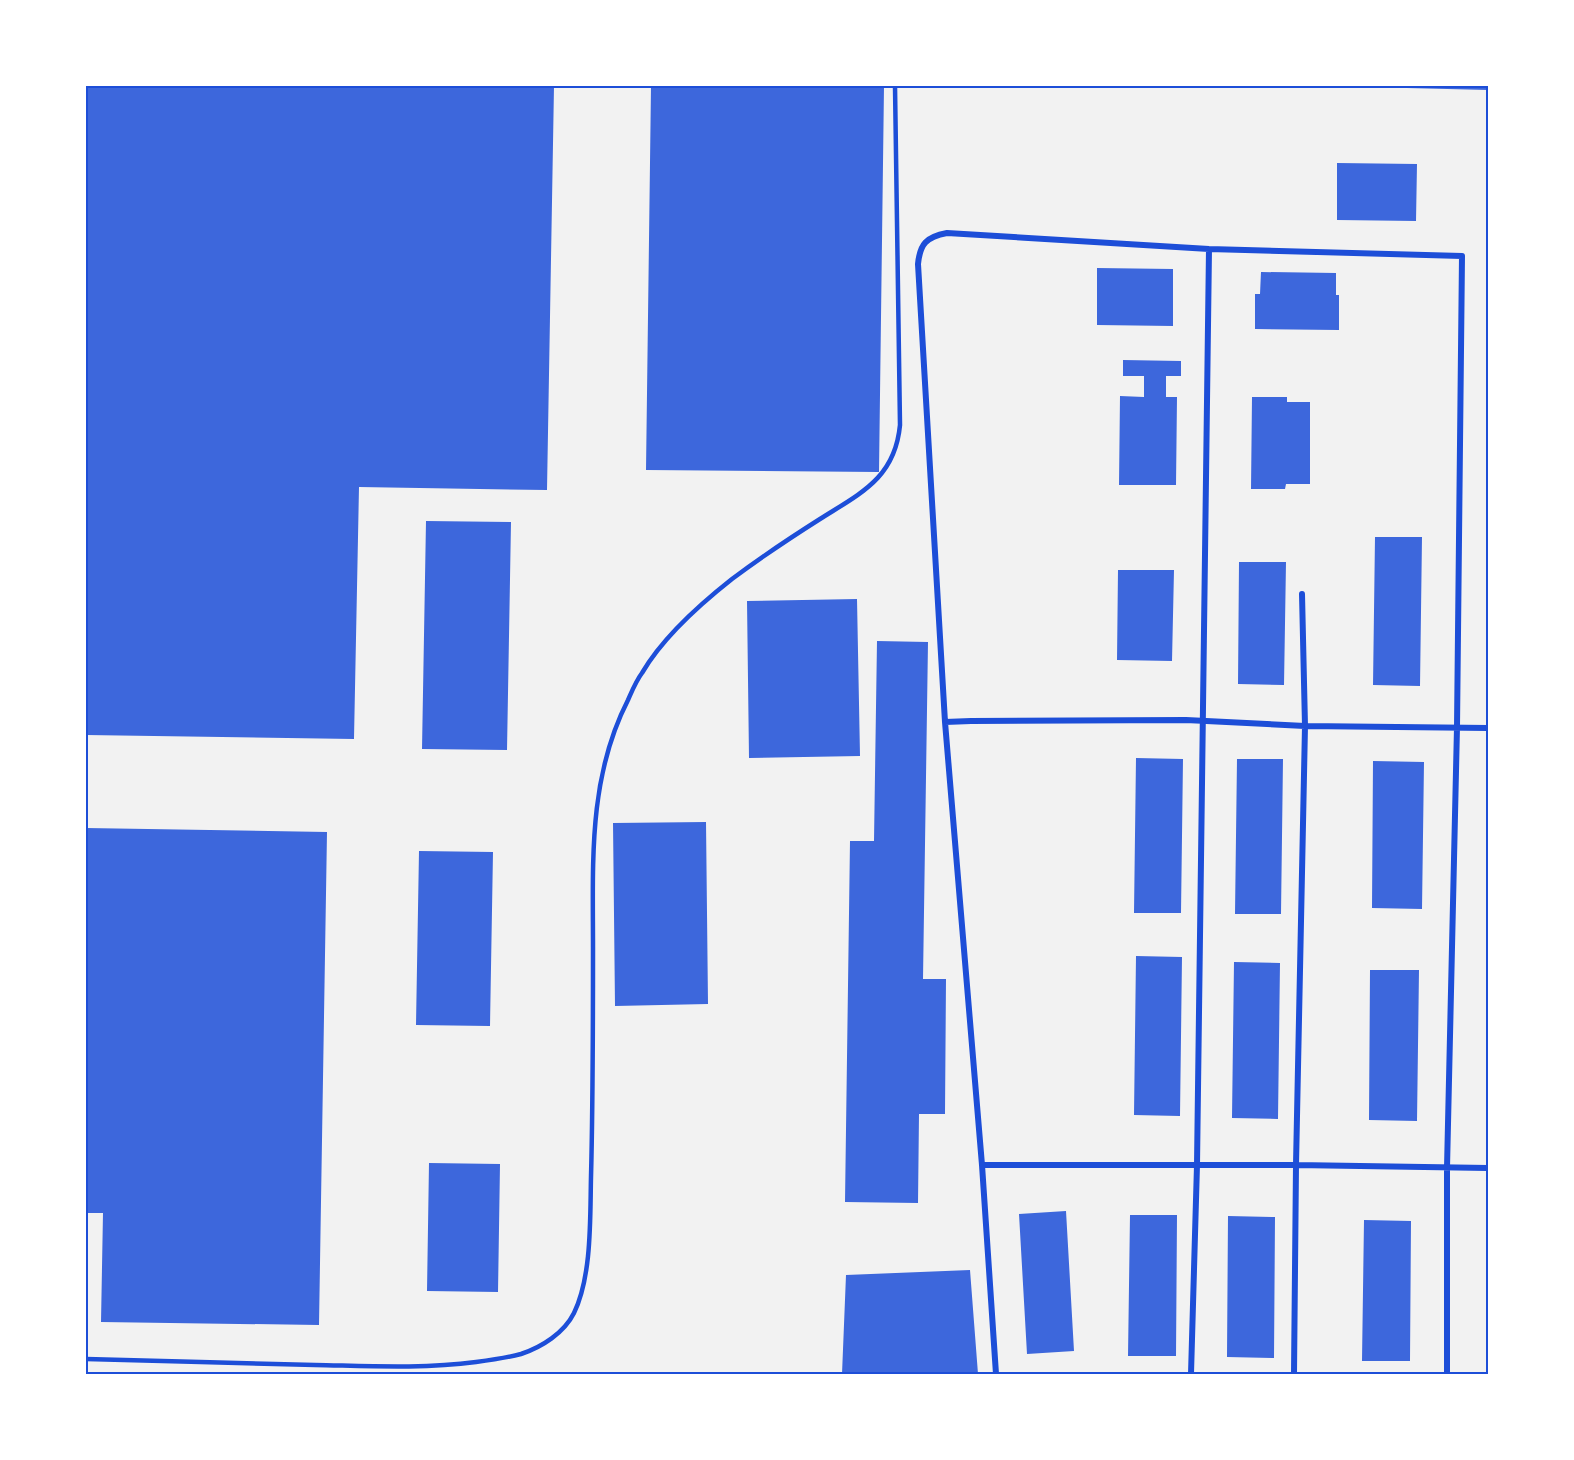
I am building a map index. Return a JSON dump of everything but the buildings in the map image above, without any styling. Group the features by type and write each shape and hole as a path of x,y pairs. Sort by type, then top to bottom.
{"street":[{"path":"996,1374 982,1166 945,722 918,264 921,248 926,242 947,233 1209,249 1462,256 1457,727 1447,1168 1447,1374"},
{"path":"1191,1374 1197,1165 1209,249"},
{"path":"1294,1374 1305,726 1302,594"},
{"path":"945,722 1203,720 1305,726 1488,728"},
{"path":"982,1166 1296,1165 1488,1168"}],"lane":[{"path":"86,1359 390,1367 450,1365 511,1356 542,1345 560,1332 574,1314 585,1276 589,1234 594,830 602,771 611,739 642,672 694,611 756,562 859,496 888,466 895,452 900,425 894,86"}]}
